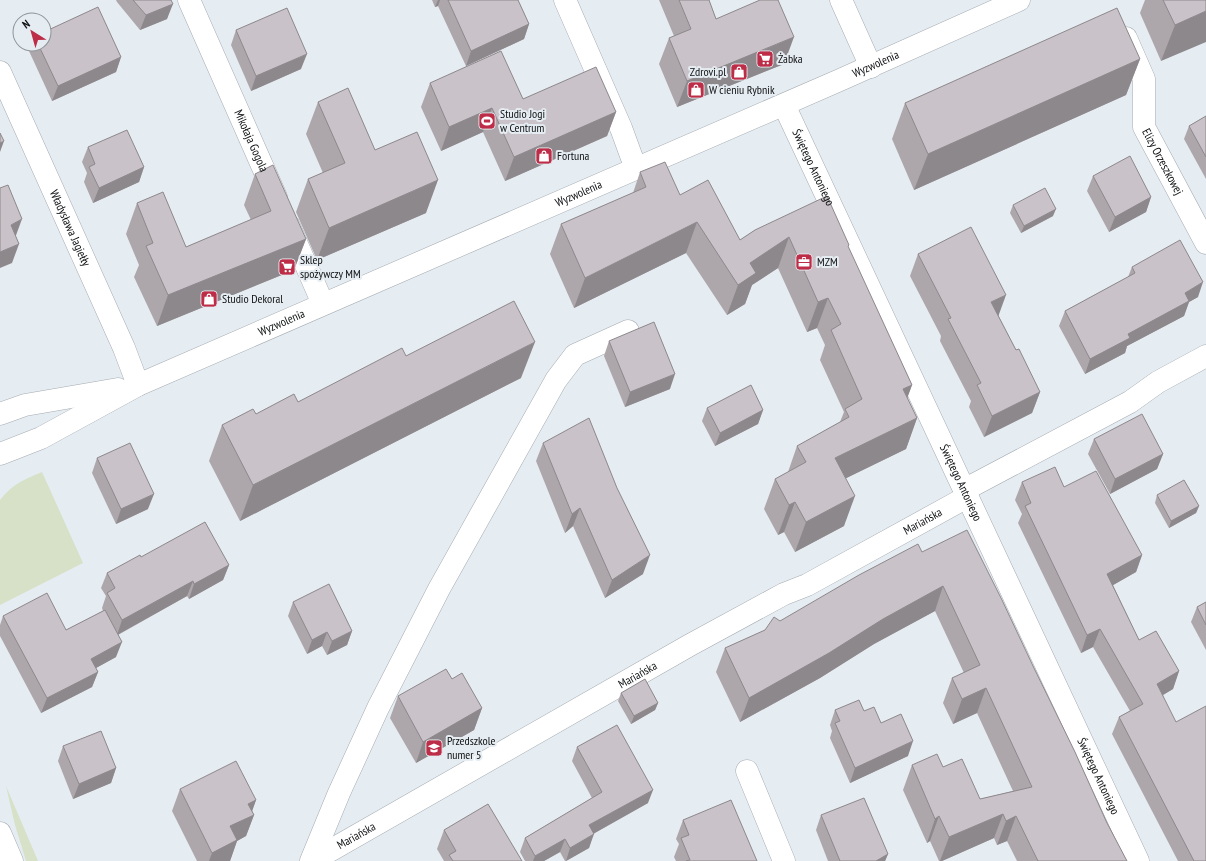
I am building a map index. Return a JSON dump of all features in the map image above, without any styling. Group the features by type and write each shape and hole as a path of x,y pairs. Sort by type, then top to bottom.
{"street":[{"name":"Mikołaja Gogola","path":"189,0 323,304"},
{"path":"565,0 624,135 636,169"},
{"path":"841,0 870,67"},
{"name":"Wyzwolenia","path":"0,454 41,438 138,385 784,105 1019,0"},
{"name":"Elizy Orzeszkowej","path":"1122,30 1144,80 1144,127 1206,243"},
{"name":"Władysława Jagiełły","path":"0,72 124,348 138,385"},
{"name":"Świętego Antoniego","path":"784,105 1138,861"},
{"path":"311,861 339,792 378,708 439,589 556,380 575,355 628,331"},
{"name":"Mariańska","path":"311,861 690,645 784,594 807,585 965,493 1130,402 1158,382 1206,356"},
{"name":"Wyzwolenia","path":"0,414 25,405 138,385"},
{"path":"747,771 784,861"},
{"path":"0,833 12,861"}],"green space":[{"path":"42,472 83,563 0,605 0,500 9,490 19,483"},
{"path":"6,786 38,861 26,861 15,825"}],"building":[{"path":"133,0 171,0 173,4 146,15"},
{"path":"448,0 518,0 529,24 471,51"},
{"path":"679,0 709,0 716,19 760,0 778,0 794,37 687,81 669,38 691,29"},
{"path":"1163,0 1206,0 1206,11 1175,25"},
{"path":"98,7 121,57 58,86 42,52 52,52 52,28"},
{"path":"287,8 307,54 256,76 236,30"},
{"path":"1117,8 1140,59 928,154 905,103"},
{"path":"501,51 523,99 596,67 616,112 514,157 492,108 449,127 430,83"},
{"path":"348,88 375,150 417,132 438,180 329,228 308,179 345,163 318,102"},
{"path":"1206,116 1206,157 1189,126"},
{"path":"127,130 144,167 99,188 89,167 95,164 88,147"},
{"path":"0,133 4,141 0,143"},
{"path":"1130,156 1151,197 1115,217 1093,176"},
{"path":"665,162 680,195 708,180 740,240 755,230 827,196 849,245 848,246 912,385 903,389 917,418 835,458 855,496 806,522 795,502 789,505 775,479 806,462 797,446 849,417 845,409 862,399 831,330 841,324 828,298 818,302 789,237 750,263 756,273 738,285 697,222 585,278 561,224 646,187 640,172"},
{"path":"273,165 306,239 168,295 146,246 153,243 137,203 163,192 186,247 271,211 255,174"},
{"path":"8,185 22,219 11,225 19,244 0,252 0,188"},
{"path":"1045,188 1056,209 1024,226 1013,205"},
{"path":"971,227 1006,295 991,302 1016,350 1019,349 1040,392 992,416 977,385 981,383 948,319 951,318 918,254"},
{"path":"1180,240 1203,282 1185,293 1189,301 1128,334 1130,338 1090,359 1065,311 1135,273 1132,267"},
{"path":"514,301 535,342 253,485 222,425 253,409 256,414 294,394 298,402 402,348 406,356"},
{"path":"654,322 675,374 630,392 609,341"},
{"path":"751,385 763,410 720,433 707,408"},
{"path":"1142,414 1163,454 1115,479 1094,439"},
{"path":"589,418 617,488 650,555 612,580 580,508 572,514 543,443"},
{"path":"130,443 154,494 121,509 97,458"},
{"path":"1055,467 1064,487 1096,471 1142,555 1107,574 1139,640 1156,631 1179,671 1157,684 1176,722 1206,706 1206,861 1194,861 1119,717 1143,704 1100,629 1087,635 1025,506 1031,503 1022,482"},
{"path":"1184,480 1199,506 1171,521 1157,495"},
{"path":"205,522 229,565 194,584 193,581 122,620 107,593 115,588 107,573 140,555 141,557"},
{"path":"967,530 1075,752 1107,823 1127,861 1038,861 1016,816 1006,821 1003,814 949,837 939,816 935,819 912,765 937,754 943,767 962,759 980,799 1032,787 986,688 962,699 952,678 980,665 943,586 883,619 829,653 749,698 725,648 765,630 774,617 780,621 859,575 918,544 922,552"},
{"path":"329,584 352,631 332,641 327,632 312,640 293,602"},
{"path":"47,593 66,630 105,610 122,642 91,659 98,672 47,698 3,616"},
{"path":"1206,602 1206,625 1197,607"},
{"path":"446,669 452,679 462,673 482,708 423,742 398,696"},
{"path":"645,679 658,703 634,716 621,693"},
{"path":"859,700 864,711 874,707 881,723 901,714 913,741 855,768 835,723 840,721 835,710"},
{"path":"617,725 653,790 589,825 594,834 570,848 565,839 535,856 525,838 602,792 577,747"},
{"path":"101,731 116,768 79,784 63,746"},
{"path":"236,761 256,800 248,804 254,815 230,826 237,840 212,853 180,789"},
{"path":"864,798 888,854 876,861 840,861 821,815"},
{"path":"731,800 757,861 686,861 690,860 681,838 689,835 683,820"},
{"path":"488,804 522,861 453,861 449,855 456,851 444,830"}],"place":[{"name":"Żabka","path":"765,59"},
{"name":"Zdrovi.pl","path":"739,72"},
{"name":"W cieniu Rybnik","path":"696,90"},
{"name":"Studio Jogi w Centrum","path":"487,121"},
{"name":"Fortuna","path":"544,156"},
{"name":"MZM","path":"804,262"},
{"name":"Sklep spożywczy MM","path":"287,267"},
{"name":"Studio Dekoral","path":"209,299"},
{"name":"Przedszkole numer 5","path":"434,748"}]}
